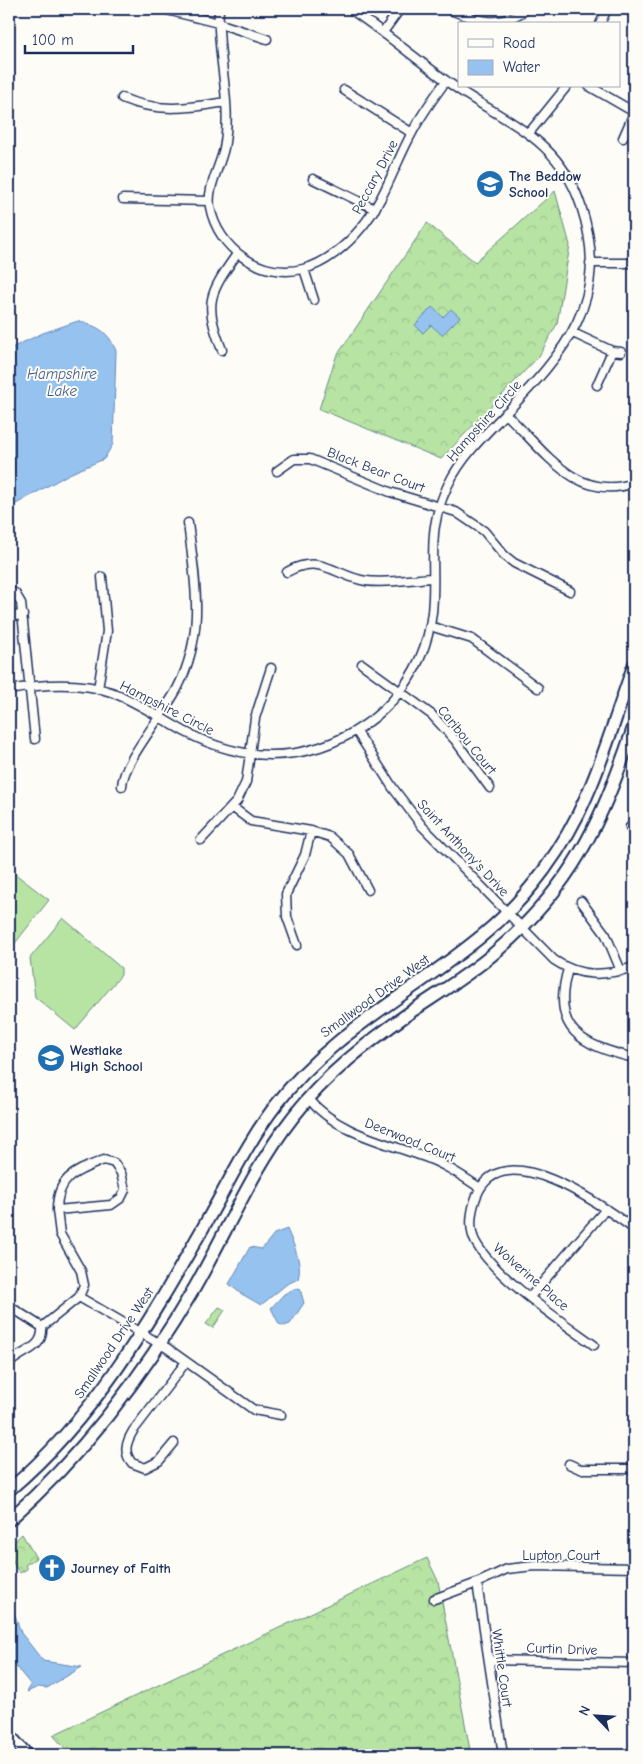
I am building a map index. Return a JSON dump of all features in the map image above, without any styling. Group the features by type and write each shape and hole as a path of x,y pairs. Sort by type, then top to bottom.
{"street":[{"path":"163,9 218,23 267,40"},
{"path":"123,199 209,201 224,147 226,102 218,23 219,9"},
{"name":"Hampshire Circle","path":"9,690 29,686 65,685 98,689 129,700 210,744 251,755 281,756 306,751 357,732 382,711 401,690 417,664 430,626 433,601 432,543 439,506 460,465 554,362 573,333 586,297 590,263 585,218 572,185 557,161 529,133 446,81 384,31 350,9"},
{"path":"384,31 400,9"},
{"path":"448,9 457,10 478,20 497,22 512,18 526,9"},
{"path":"601,22 608,9"},
{"name":"Peccary Drive","path":"209,201 221,235 237,254 253,263 272,269 304,269 324,259 345,244 362,227 375,209 412,133 446,81"},
{"path":"529,133 565,88"},
{"path":"592,88 634,113 623,138"},
{"path":"344,90 412,133"},
{"path":"122,98 136,104 165,108 226,102"},
{"path":"313,179 375,209"},
{"path":"222,350 211,320 210,303 220,279 237,254"},
{"path":"590,263 634,264"},
{"path":"304,269 314,300"},
{"path":"573,333 612,351 621,352"},
{"path":"597,385 612,351"},
{"path":"506,413 577,480 597,487 619,488 634,483"},
{"name":"Black Bear Court","path":"277,471 294,460 310,458 390,492 439,506 475,524 504,555 520,567 570,591"},
{"path":"122,786 135,756 177,689 184,674 196,623 197,589 188,523"},
{"path":"287,572 301,565 312,564 334,569 365,581 432,578"},
{"path":"98,689 107,631 102,577"},
{"path":"15,593 21,603 23,615 35,739"},
{"path":"9,616 23,615"},
{"path":"430,626 472,639 538,688"},
{"name":"Caribou Court","path":"362,664 401,690 441,725 490,788"},
{"name":"Smallwood Drive West","path":"9,1490 35,1466 86,1411 142,1333 258,1131 293,1084 314,1062 350,1030 486,933 532,886 575,820 601,760 634,665"},
{"path":"201,840 232,807 246,782 255,718 271,668"},
{"path":"9,1520 49,1482 114,1410 160,1344 195,1286 270,1150 308,1098 331,1074 366,1044 491,956 521,929 554,892 591,836 606,805 634,726"},
{"name":"Saint Anthony's Drive","path":"357,732 393,788 422,826 521,929 554,960 568,969"},
{"path":"232,807 247,819 256,822 312,830 326,835 343,848 352,859 368,890"},
{"path":"297,945 287,917 286,894 305,855 312,830"},
{"path":"581,901 606,935 621,972"},
{"path":"634,967 621,972 594,975 568,969 563,987 562,1001 568,1021 574,1032 591,1044 634,1058"},
{"name":"Deerwood Court","path":"308,1098 322,1112 359,1134 386,1146 430,1159 480,1188"},
{"path":"42,1327 79,1297 84,1285 83,1276 62,1238 57,1210 60,1189 70,1175 104,1160 111,1161 117,1165 124,1190 116,1203 57,1210"},
{"path":"480,1188 504,1172 524,1171 567,1188 606,1209 634,1229"},
{"name":"Wolverine Place","path":"480,1188 472,1210 473,1237 485,1255 530,1297 594,1346"},
{"path":"530,1297 606,1209"},
{"path":"79,1297 160,1344 254,1410 282,1415"},
{"path":"9,1306 42,1327 43,1334 39,1343 9,1364"},
{"path":"174,1443 159,1461 145,1468 132,1463 126,1453 127,1442 133,1431 186,1362"},
{"path":"569,1464 580,1469 634,1469"},
{"path":"35,1466 49,1482"},
{"path":"9,1512 35,1489 49,1482"},
{"name":"Lupton Court","path":"434,1599 477,1583 507,1569 534,1566 634,1568"},
{"name":"Whittle Court","path":"477,1583 503,1755"},
{"name":"Curtin Drive","path":"490,1660 634,1664"},
{"path":"9,1734 26,1755"}],"green space":[{"path":"555,191 570,245 557,324 539,356 441,459 319,409 336,357 427,223 475,262"},
{"path":"9,869 49,900 12,947 9,948"},
{"path":"63,918 121,968 121,975 75,1030 35,997 30,958"},
{"path":"219,1307 225,1310 213,1328 206,1324"},
{"path":"22,1534 36,1558 25,1565 27,1569 20,1573 12,1558 12,1548 17,1538"},
{"path":"427,1558 438,1581 471,1755 71,1755 53,1735"}],"water":[{"path":"432,307 443,317 451,309 460,317 442,335 431,325 423,333 415,325"},
{"name":"Hampshire Lake","path":"78,321 91,325 106,334 116,351 113,444 104,459 69,474 9,508 9,349 43,333"},
{"path":"287,1229 298,1260 298,1279 287,1284 261,1305 229,1284 250,1247 262,1249 274,1234"},
{"path":"294,1289 300,1289 304,1303 290,1324 284,1326 279,1324 271,1308 284,1294"},
{"path":"9,1597 21,1633 43,1661 82,1667 47,1688 38,1687 27,1692 31,1685 9,1658"}],"place":[{"name":"The Beddow School","path":"490,184"},
{"name":"Westlake High School","path":"51,1058"},
{"name":"Journey of Faith","path":"52,1568"}]}
